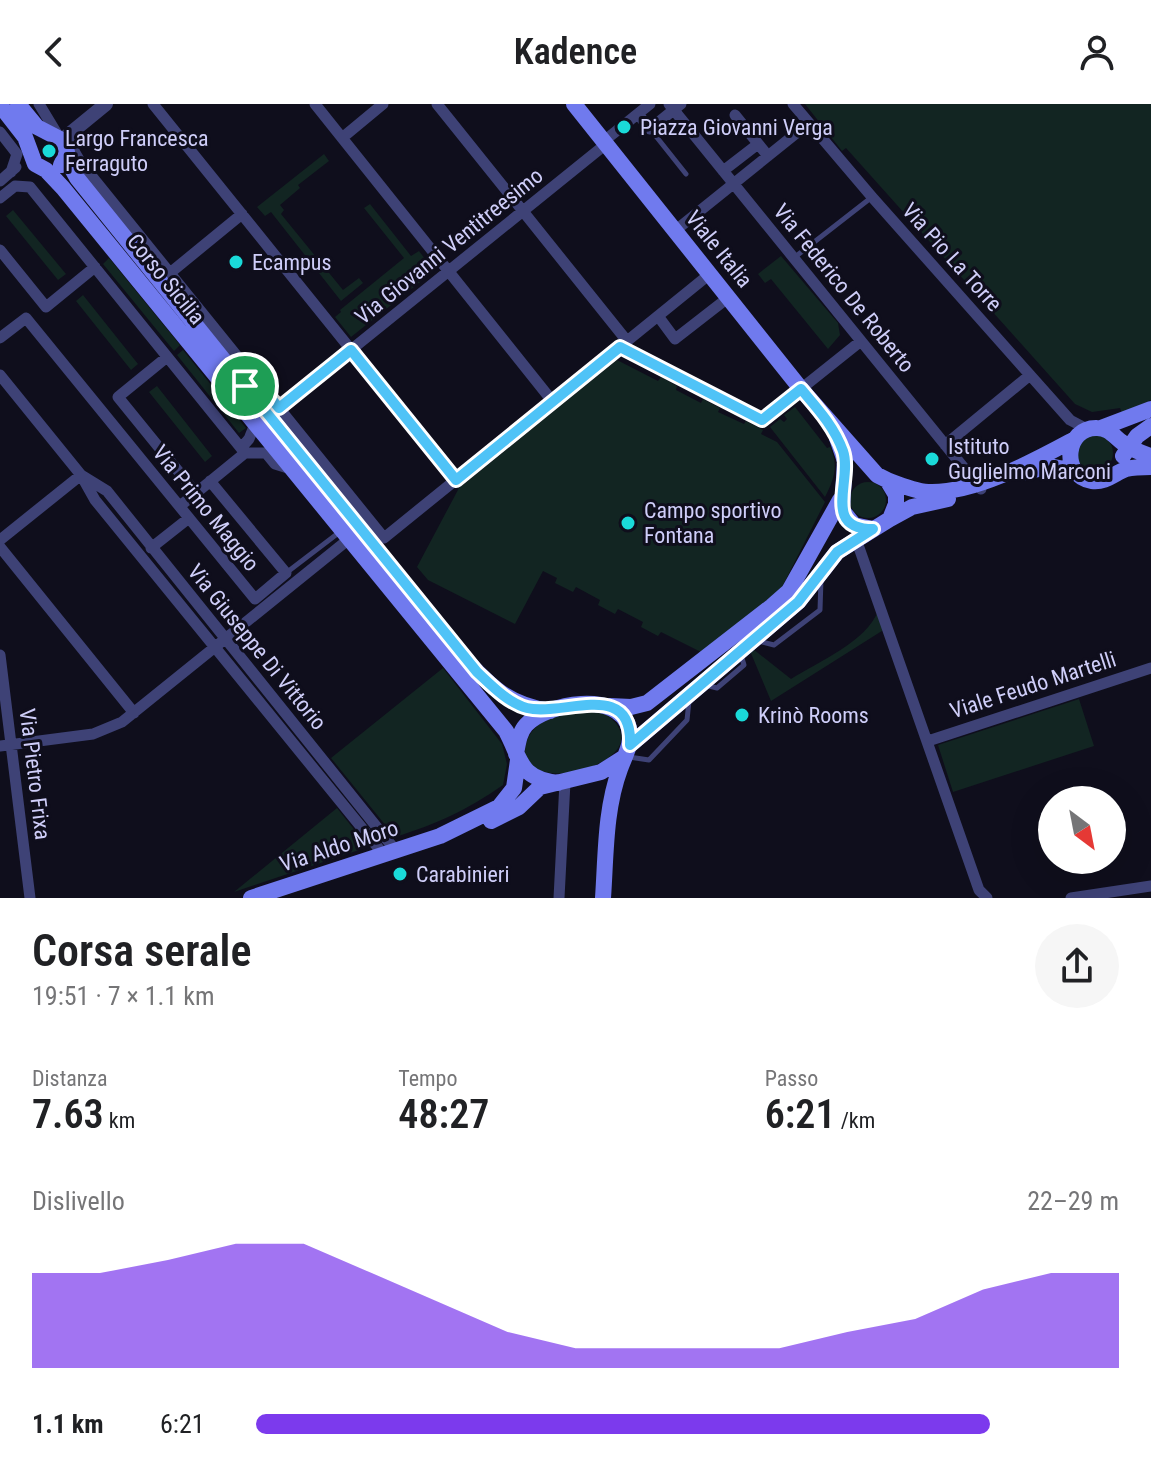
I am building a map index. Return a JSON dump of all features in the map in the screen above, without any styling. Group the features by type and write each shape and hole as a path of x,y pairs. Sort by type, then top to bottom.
{"main road":[{"path":"0,105 25,137 35,164 46,170 58,167 66,158 61,135 37,127 18,104"},
{"name":"Viale Italia","path":"574,104 801,389 882,478"},
{"path":"30,151 36,139 61,135"},
{"name":"Corso Sicilia","path":"66,158 77,178 245,386 345,535 506,731 517,758"},
{"name":"Corso Sicilia","path":"46,170 255,424 331,493 477,672 514,703 550,711"},
{"path":"440,836 499,807 508,799 514,788 520,734 525,726 550,711 598,703 631,707 647,703 789,591 847,483 861,475 882,478 924,492 979,487 1087,432 1151,409"},
{"path":"829,422 845,461 842,495 846,519 854,525 873,529"},
{"path":"1110,477 1121,465 1124,448 1151,426"},
{"path":"1151,426 1147,441 1151,463"},
{"path":"1087,432 1115,435 1124,448 1151,463"},
{"path":"1075,471 1069,456 1087,432"},
{"path":"440,836 471,830 519,807 540,787 585,778 609,768 695,688 798,602 837,552 912,507 1037,468 1061,467 1091,481 1151,463"},
{"path":"882,478 896,495 890,519"},
{"path":"608,817 618,773 627,751 625,719 610,706"},
{"path":"517,758 529,774 538,779 562,782"},
{"path":"585,778 606,793 608,817 603,898"},
{"name":"Via Aldo Moro","path":"251,898 440,836"}],"street":[{"path":"39,104 81,163 384,538 711,273"},
{"path":"61,135 106,104"},
{"path":"153,104 456,480"},
{"path":"315,104 553,402"},
{"path":"342,138 383,104"},
{"path":"437,104 624,344 762,420 861,341"},
{"name":"Via Giovanni Ventitreesimo","path":"279,408 524,212 650,104"},
{"name":"Via Pio La Torre","path":"793,104 1070,420 1087,432"},
{"path":"638,114 650,129 676,109"},
{"name":"Via Federico De Roberto","path":"676,109 733,184 979,487"},
{"path":"735,115 768,156"},
{"path":"676,230 809,123"},
{"path":"0,132 17,154 11,172"},
{"path":"723,171 758,144"},
{"path":"0,181 30,151"},
{"path":"0,198 15,186 30,187 243,450 266,453 275,464 296,462 300,434"},
{"path":"170,273 242,214"},
{"path":"0,250 46,307 95,267"},
{"path":"658,316 675,339 729,297"},
{"name":"Via Primo Maggio","path":"0,338 26,318 255,599 286,573 210,481"},
{"name":"Via Primo Maggio","path":"167,357 118,397 196,493"},
{"name":"Via Giuseppe Di Vittorio","path":"0,375 214,648 390,853"},
{"path":"945,445 1030,375"},
{"path":"245,386 266,392"},
{"path":"180,506 243,450 255,424"},
{"path":"0,540 81,475"},
{"name":"Via Giuseppe Di Vittorio","path":"81,475 107,491 390,853"},
{"path":"331,493 354,501"},
{"path":"151,548 189,518"},
{"path":"6,745 110,729 225,639 345,535"},
{"path":"856,539 979,890 987,898"},
{"path":"0,547 134,713"},
{"name":"Via Pietro Frixa","path":"0,655 6,745 30,898"},
{"name":"Viale Feudo Martelli","path":"928,741 1151,668"},
{"path":"559,898 562,782"},
{"path":"1071,898 1151,886"}],"lane":[{"path":"650,129 686,174"},
{"path":"794,258 872,197"},
{"path":"286,573 345,535"},
{"path":"627,751 649,760 687,720 695,688"}],"green space":[{"path":"805,104 1151,104 1151,400 1122,413 1120,408 1092,412 1075,404 846,148 842,151"},
{"path":"324,154 329,161 298,185 300,188 280,205 284,210 281,214 343,290 359,278 363,283 341,301 271,212 265,216 257,207"},
{"path":"370,204 411,256 419,251 434,271 351,337 335,317 404,258 364,208"},
{"path":"13,210 66,274 58,280 6,216"},
{"path":"781,256 838,323 840,335 828,349 771,279 765,283 758,274"},
{"path":"109,258 180,345 174,351 103,264"},
{"path":"83,295 138,364 131,370 76,301"},
{"path":"183,350 246,428 239,433 177,355"},
{"name":"Campo sportivo Fontana","path":"617,360 658,381 661,377 677,386 676,390 701,403 703,399 720,408 718,412 763,430 761,434 777,442 825,502 781,589 701,652 661,632 658,636 641,627 643,622 618,609 615,614 598,605 600,600 576,587 573,592 555,583 557,578 543,571 515,624 428,580 417,567 459,488"},
{"path":"157,386 212,456 205,462 149,392"},
{"path":"795,407 833,454 834,472 825,497 770,427 780,419 784,422 787,419 784,415"},
{"path":"1095,435 1107,441 1113,453 1107,465 1095,471 1083,465 1077,453 1083,441"},
{"path":"868,482 881,487 886,500 881,513 868,518 855,513 850,500 855,487"},
{"path":"878,611 885,629 771,701 750,651 753,649 791,679 853,641 864,632"},
{"path":"443,668 502,744 507,764 503,785 451,816 395,837 331,758"},
{"path":"1079,699 1094,746 953,792 938,745"},
{"path":"596,711 614,721 621,733 620,746 608,758 579,771 548,773 533,766 525,757 526,743 539,725 559,716"},
{"path":"337,808 368,847 234,892"}],"place":[{"name":"Piazza Giovanni Verga","path":"624,127"},
{"name":"Largo Francesca Ferraguto","path":"49,151"},
{"name":"Ecampus","path":"236,262"},
{"name":"Istituto Guglielmo Marconi","path":"932,459"},
{"name":"Campo sportivo Fontana","path":"628,523"},
{"name":"Krinò Rooms","path":"742,715"},
{"name":"Carabinieri","path":"400,874"}],"route":[{"path":"620,347 762,420 801,389 829,422 842,448 845,477 840,500 846,519 863,529 873,529 837,552 798,602 630,745 629,727 625,719 610,706 598,703 550,711 526,708 514,703 477,672 245,386 266,392 279,408 351,350 456,480 620,347"}]}
